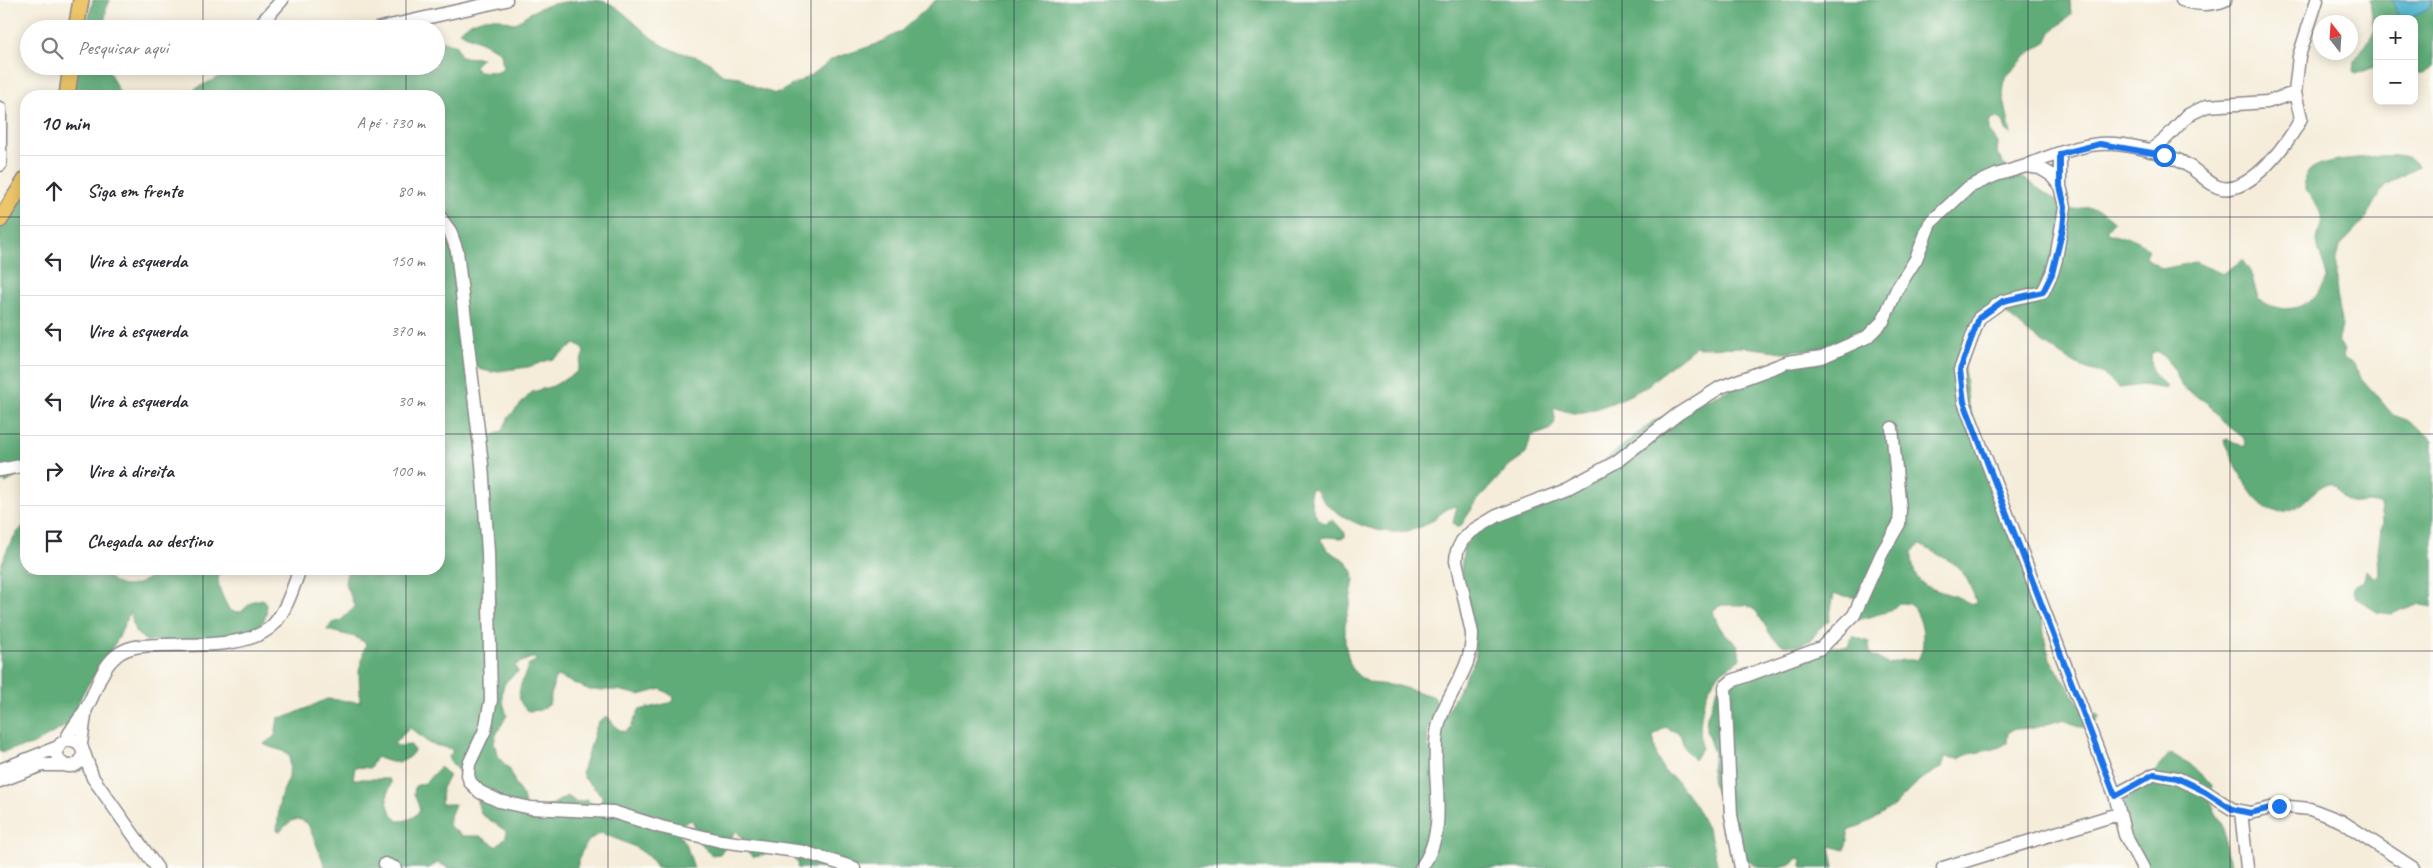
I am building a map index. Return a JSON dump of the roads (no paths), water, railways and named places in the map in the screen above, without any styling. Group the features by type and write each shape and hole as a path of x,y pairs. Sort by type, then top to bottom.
{"main road":[{"path":"78,20 81,0"},
{"path":"68,90 70,75"},
{"path":"0,220 20,188"}],"street":[{"path":"264,20 282,0"},
{"path":"416,20 506,0"},
{"path":"2182,0 2194,4 2208,5 2225,0"},
{"path":"1420,868 1433,847 1437,829 1437,733 1441,716 1467,665 1472,644 1472,632 1456,561 1462,541 1472,532 1497,516 1566,489 1616,462 1678,414 1721,387 1788,362 1822,356 1867,337 1883,321 1897,289 1916,259 1930,223 1969,187 1996,175 2060,154 2100,144 2150,151 2187,165 2219,188 2236,187 2268,165 2291,138 2301,118 2295,93 2299,56 2317,0"},
{"path":"2150,151 2188,115 2207,106 2267,102 2295,93"},
{"path":"0,108 0,165"},
{"path":"2060,154 2060,186 2065,207 2063,228 2052,274 2043,292 2003,301 1979,318 1960,370 1964,402 2115,796 2118,814 2125,834 2143,868"},
{"path":"2026,166 2040,168 2060,186"},
{"path":"445,224 450,231 457,251 482,464 488,552 491,700 485,730 469,764 468,775 470,782 480,792 499,801 531,808 613,812 660,827 721,841 804,852 854,868"},
{"path":"1741,868 1731,815 1725,687 1732,681 1821,648 1854,615 1882,553 1899,524 1900,510 1892,428"},
{"path":"0,470 20,466"},
{"path":"93,778 67,766 57,756 62,744 86,708 108,665 116,656 126,649 142,646 224,643 240,640 266,631 283,610 298,575"},
{"path":"0,781 42,765 67,766 81,761 86,708"},
{"path":"0,770 74,740 83,749 93,778 156,868"},
{"path":"2115,796 2154,774 2177,778 2206,792 2232,809 2250,813 2279,806 2310,809 2341,821 2413,868"},
{"path":"2241,811 2247,868"},
{"path":"1943,868 2118,814"}],"water":[{"path":"2392,0 2431,0 2431,6 2423,12 2416,15 2398,15"}]}
